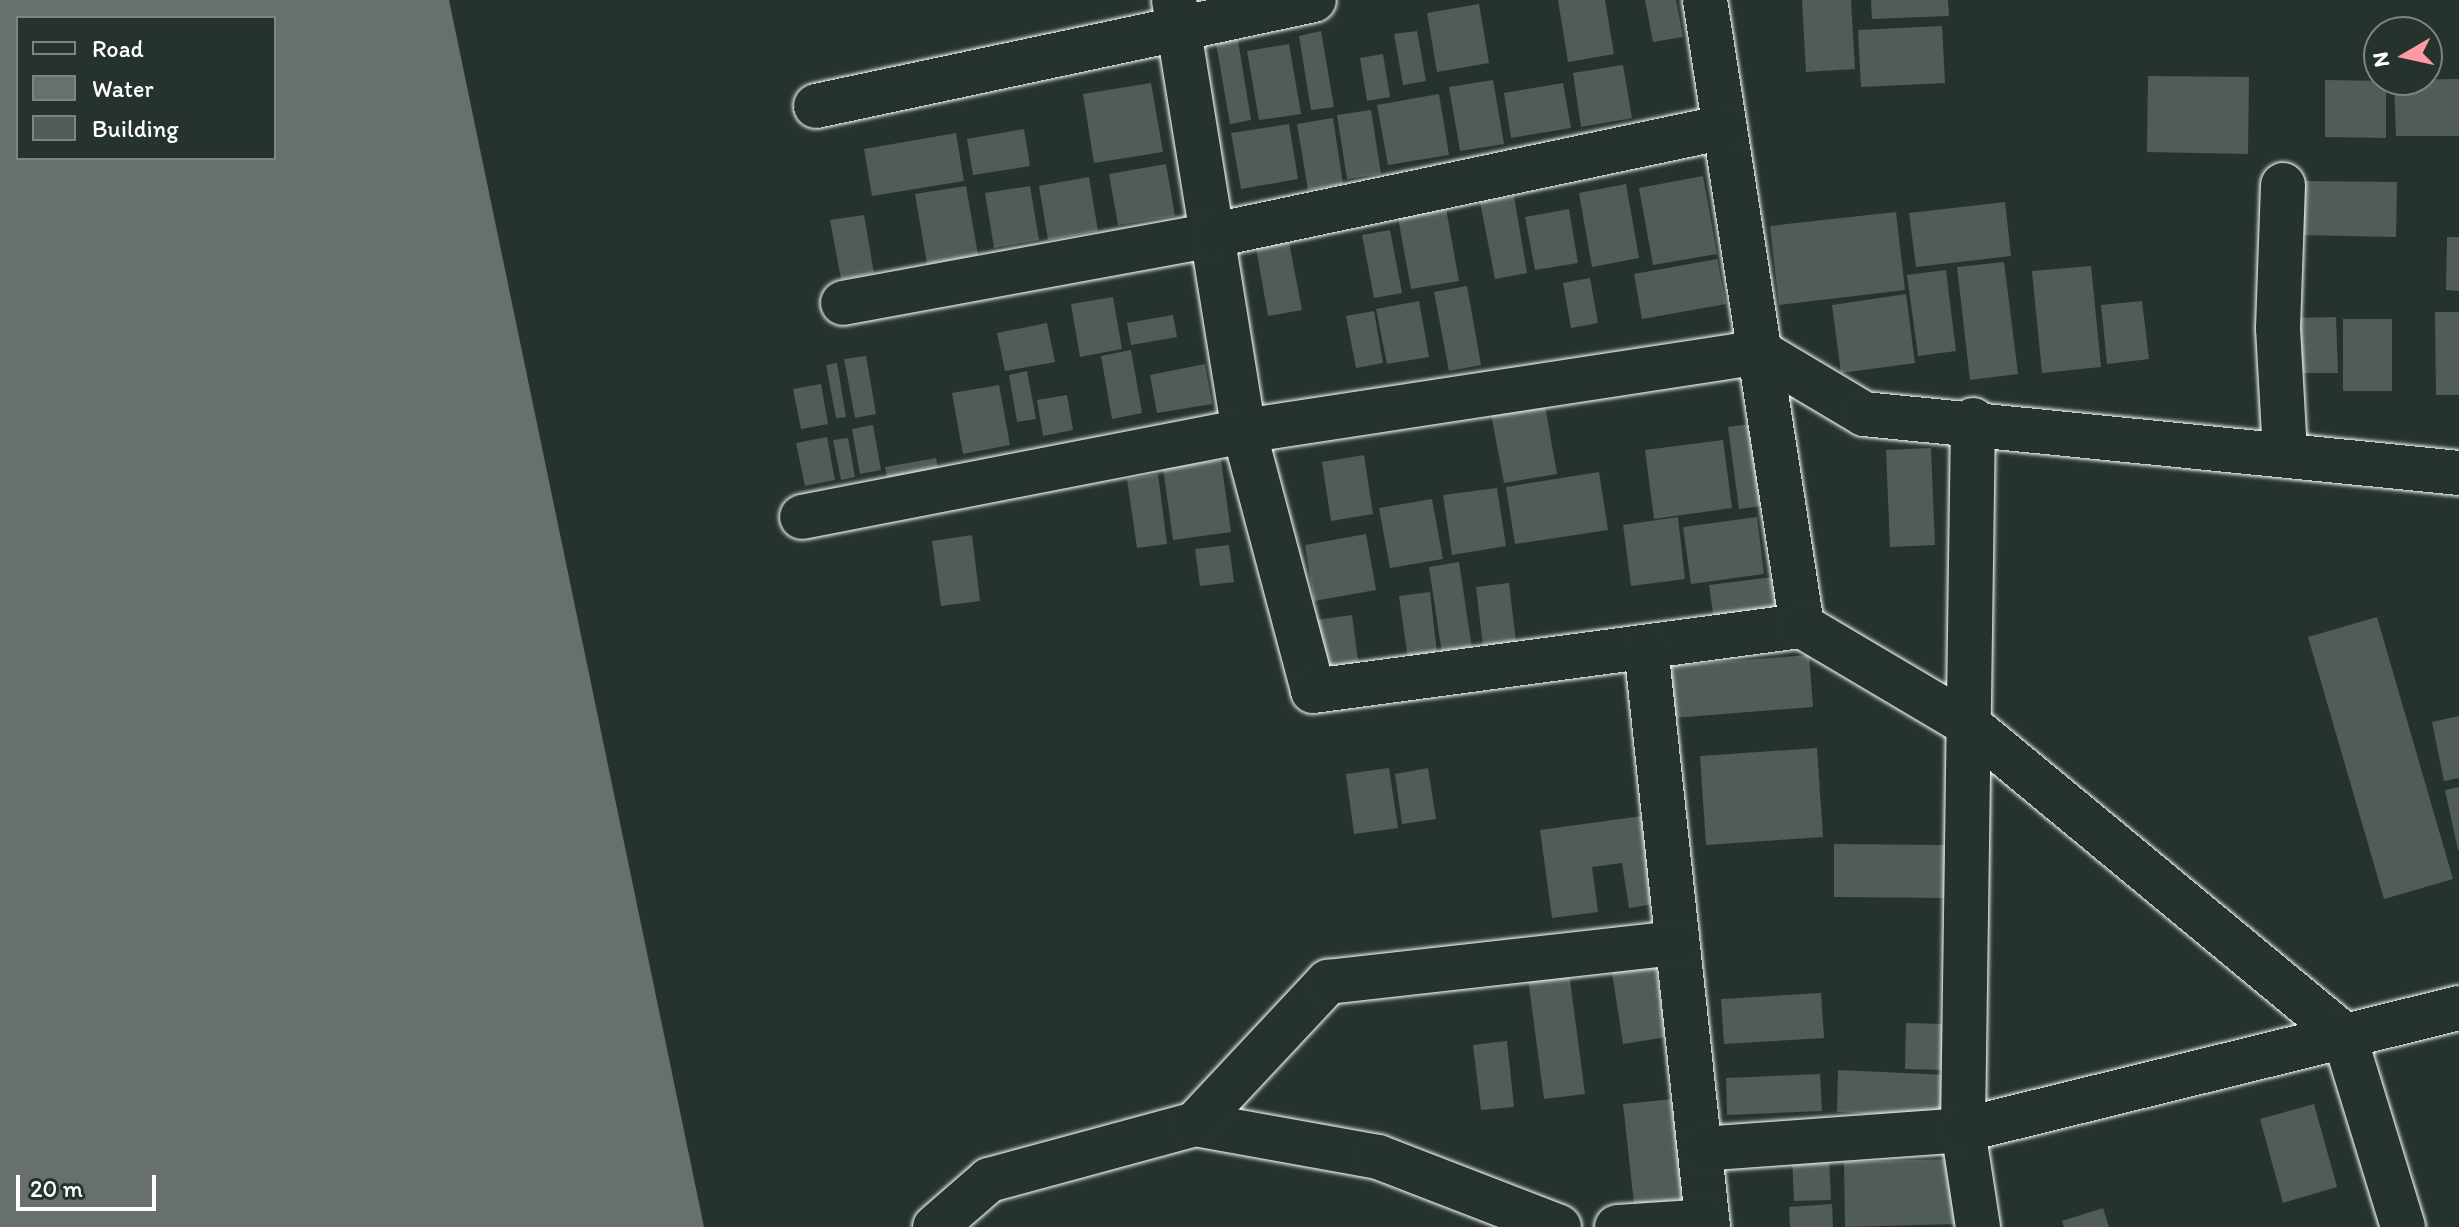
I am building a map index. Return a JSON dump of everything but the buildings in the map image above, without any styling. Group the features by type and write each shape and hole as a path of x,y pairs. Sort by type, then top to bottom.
{"street":[{"path":"816,106 1176,12 1314,0"},
{"path":"1705,0 1802,626"},
{"path":"1176,12 1244,431 1313,691 1802,626 1968,724 2344,1035 2403,1227"},
{"path":"843,303 1214,235 1725,127"},
{"path":"2283,185 2278,328 2285,455"},
{"path":"802,517 1244,431 1760,352 1864,414 1973,420 2459,473"},
{"path":"1973,420 1963,1130 1978,1227"},
{"path":"1617,1227 1708,1224 1646,647"},
{"path":"1195,1124 1328,982 1677,943"},
{"path":"1700,1149 1963,1130 2459,1008"},
{"path":"935,1227 989,1180 1195,1124 1378,1157 1559,1227"}],"water":[{"path":"0,0 449,0 704,1227 0,1227"}]}
